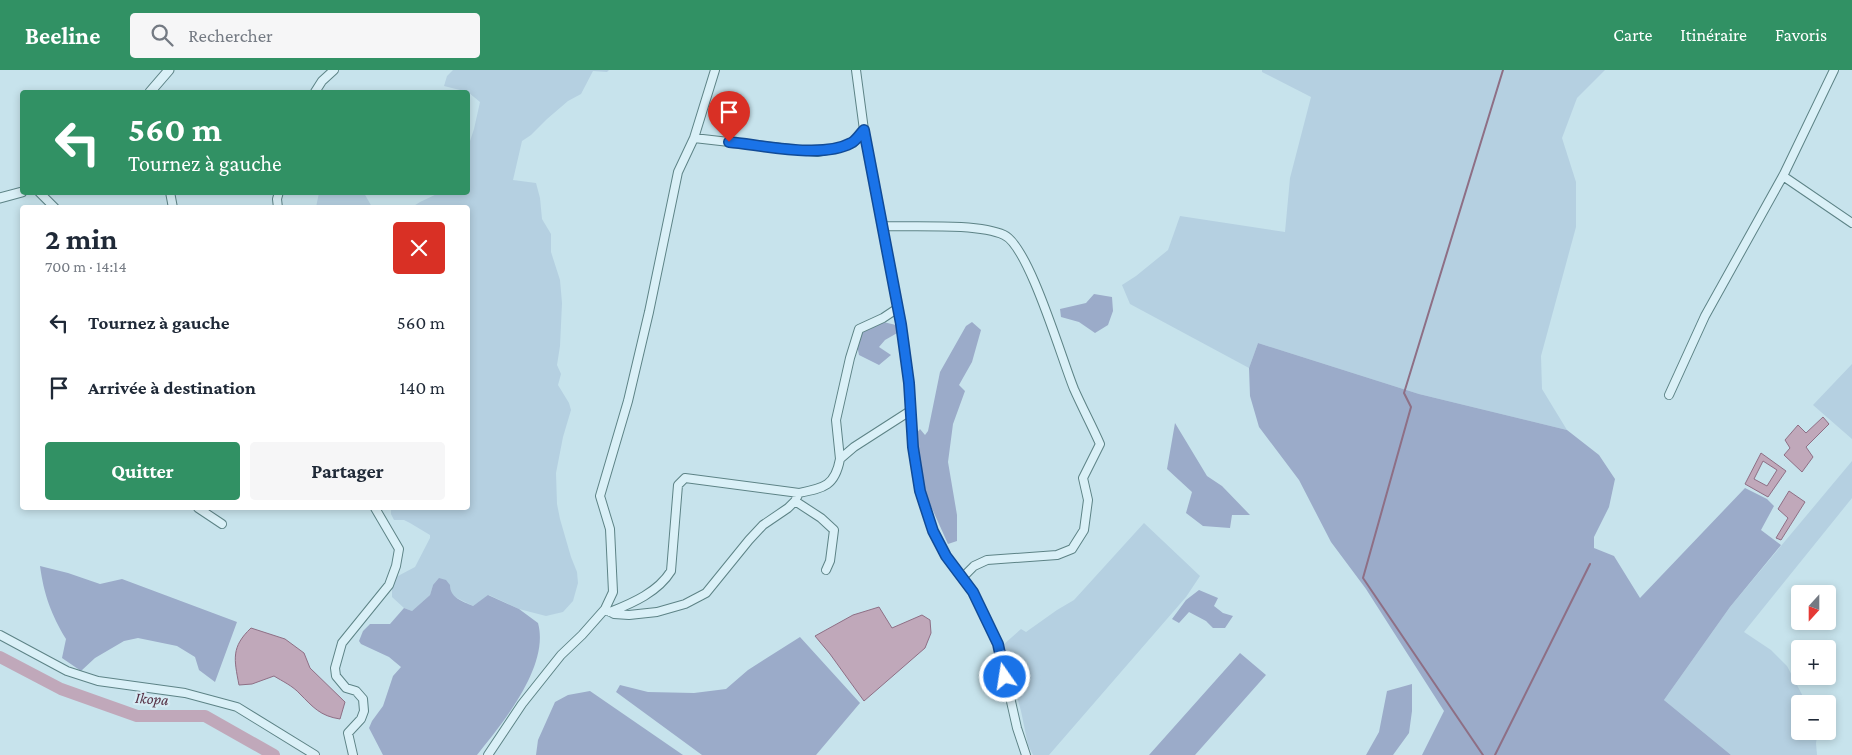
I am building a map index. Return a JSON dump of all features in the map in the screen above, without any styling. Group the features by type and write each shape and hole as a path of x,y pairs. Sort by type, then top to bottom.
{"street":[{"path":"152,90 169,70"},
{"path":"316,90 322,81 334,70"},
{"path":"488,755 522,704 560,655 607,610 613,592 610,530 600,496 630,392 678,172 694,138 715,70"},
{"path":"856,70 864,130 898,308 909,383 910,411 920,491 933,531 946,556 973,592 998,644 1017,728 1026,755"},
{"path":"1669,395 1705,316 1783,176 1834,70"},
{"path":"694,138 817,152 853,143 864,130"},
{"path":"1783,176 1852,223"},
{"path":"0,198 20,193"},
{"path":"42,195 52,205"},
{"path":"883,226 966,228 989,230 1006,235 1018,249 1036,286 1052,323 1075,390 1100,444 1083,478 1088,500 1084,530 1072,549 1057,555 987,560 974,566 963,577"},
{"path":"607,610 634,602 665,581 671,571 678,484 685,478 799,492 820,489 832,481 840,459 836,420 850,358 859,329 883,318 898,308"},
{"path":"840,459 854,447 910,411"},
{"path":"607,610 614,614 629,615 657,612 685,604 706,593 763,525 788,508 794,502 799,492"},
{"path":"794,502 822,518 834,530 830,561 826,570"},
{"path":"201,510 222,524"},
{"path":"353,755 348,733 361,719 364,711 363,699 356,691 346,688 336,676 335,668 342,643 389,585 396,566 399,549 376,510"},
{"path":"0,635 67,671 98,681 185,693 238,707 315,755"}],"shaded area":[{"path":"453,70 609,70 607,72 593,71 581,94 568,101 522,141 513,180 536,183 542,219 551,234 551,252 560,280 562,303 557,365 561,374 558,385 571,410 563,437 556,473 557,504 571,557 577,572 578,583 573,601 563,612 546,616 519,609 489,595 473,606 455,597 450,592 433,585 430,595 412,611 404,608 392,597 392,587 396,577 415,567 430,535 404,520 394,520 391,510 470,510 470,205 415,205 435,195 470,195 470,141 480,102 470,94 470,90 460,90 444,86 447,76"},
{"path":"1262,70 1605,70 1577,98 1562,138 1576,182 1576,227 1541,356 1542,389 1567,430 1419,394 1258,343 1249,368 1130,304 1122,285 1168,250 1180,216 1285,232 1290,178 1311,97 1262,72"},
{"path":"319,195 365,195 371,205 316,205"},
{"path":"1094,294 1112,297 1113,311 1108,325 1095,333 1079,322 1061,317 1060,309 1086,303"},
{"path":"879,321 896,325 899,332 885,340 879,347 891,355 879,365 859,355 858,342 864,330"},
{"path":"972,322 981,330 972,362 959,385 965,391 953,424 948,462 957,515 957,541 948,544 925,493 915,435 920,429 925,435 928,431 940,372 966,326"},
{"path":"1258,343 1419,394 1567,430 1599,455 1615,479 1609,507 1594,537 1594,548 1614,556 1640,598 1745,488 1767,499 1774,506 1761,530 1781,545 1730,607 1664,700 1731,755 1422,755 1444,711 1366,589 1331,542 1299,480 1259,427 1250,396 1249,368"},
{"path":"1852,364 1852,439 1813,405"},
{"path":"1823,417 1829,424 1806,447 1813,457 1802,472 1784,455 1790,448 1785,440 1798,425 1806,433"},
{"path":"1175,423 1207,476 1222,486 1250,515 1232,515 1230,528 1203,526 1186,513 1192,492 1167,469"},
{"path":"1761,453 1786,471 1768,497 1745,484","holes":["1763,461 1777,470 1767,486 1754,479"]},
{"path":"1852,461 1852,498 1744,632 1771,650 1787,666 1791,674 1791,685 1797,685 1802,695 1791,695 1791,740 1816,740 1817,755 1731,755 1664,700 1730,607"},
{"path":"1789,491 1805,502 1781,540 1776,538 1788,518 1778,509"},
{"path":"1144,523 1200,576 1186,597 1049,755 1033,755 1028,745 1003,645 1021,629 1026,632 1074,600"},
{"path":"40,566 100,584 122,579 237,622 215,682 199,670 195,657 177,646 138,638 124,641 95,658 81,671 62,658 66,639 49,604"},
{"path":"439,578 446,580 454,596 473,606 488,595 519,609 538,623 540,640 537,657 531,675 521,694 477,755 383,755 369,728 383,706 393,676 401,667 389,657 361,644 359,641 363,631 370,624 390,624 404,608 412,611 430,595 433,585"},
{"path":"1199,590 1218,598 1214,606 1223,613 1233,616 1225,628 1213,628 1206,621 1189,612 1179,623 1172,619 1186,600"},
{"path":"879,607 892,628 922,615 930,620 931,633 925,648 864,701 815,636 853,615"},
{"path":"251,628 285,639 304,653 310,668 345,702 340,719 327,716 317,710 294,689 274,676 252,684 239,685 235,661 237,648 240,641"},
{"path":"800,637 860,703 816,755 702,755 616,692 620,685 648,692 694,693 726,689 748,670"},
{"path":"1240,653 1266,675 1195,755 1149,755"},
{"path":"1412,684 1412,711 1409,733 1393,755 1366,755 1379,732 1387,691"},
{"path":"590,691 683,755 536,755 538,740 555,702 568,695"}],"waterway":[{"path":"1483,755 1363,578 1411,407 1404,393 1503,70"},
{"path":"1495,755 1590,564"},
{"name":"Ikopa","path":"0,657 61,689 137,716 205,716 274,755"}],"route":[{"path":"729,142 817,152 853,143 864,130 867,137 901,324 909,383 913,447 920,491 933,531 946,556 973,592 998,644 1005,677"}]}
